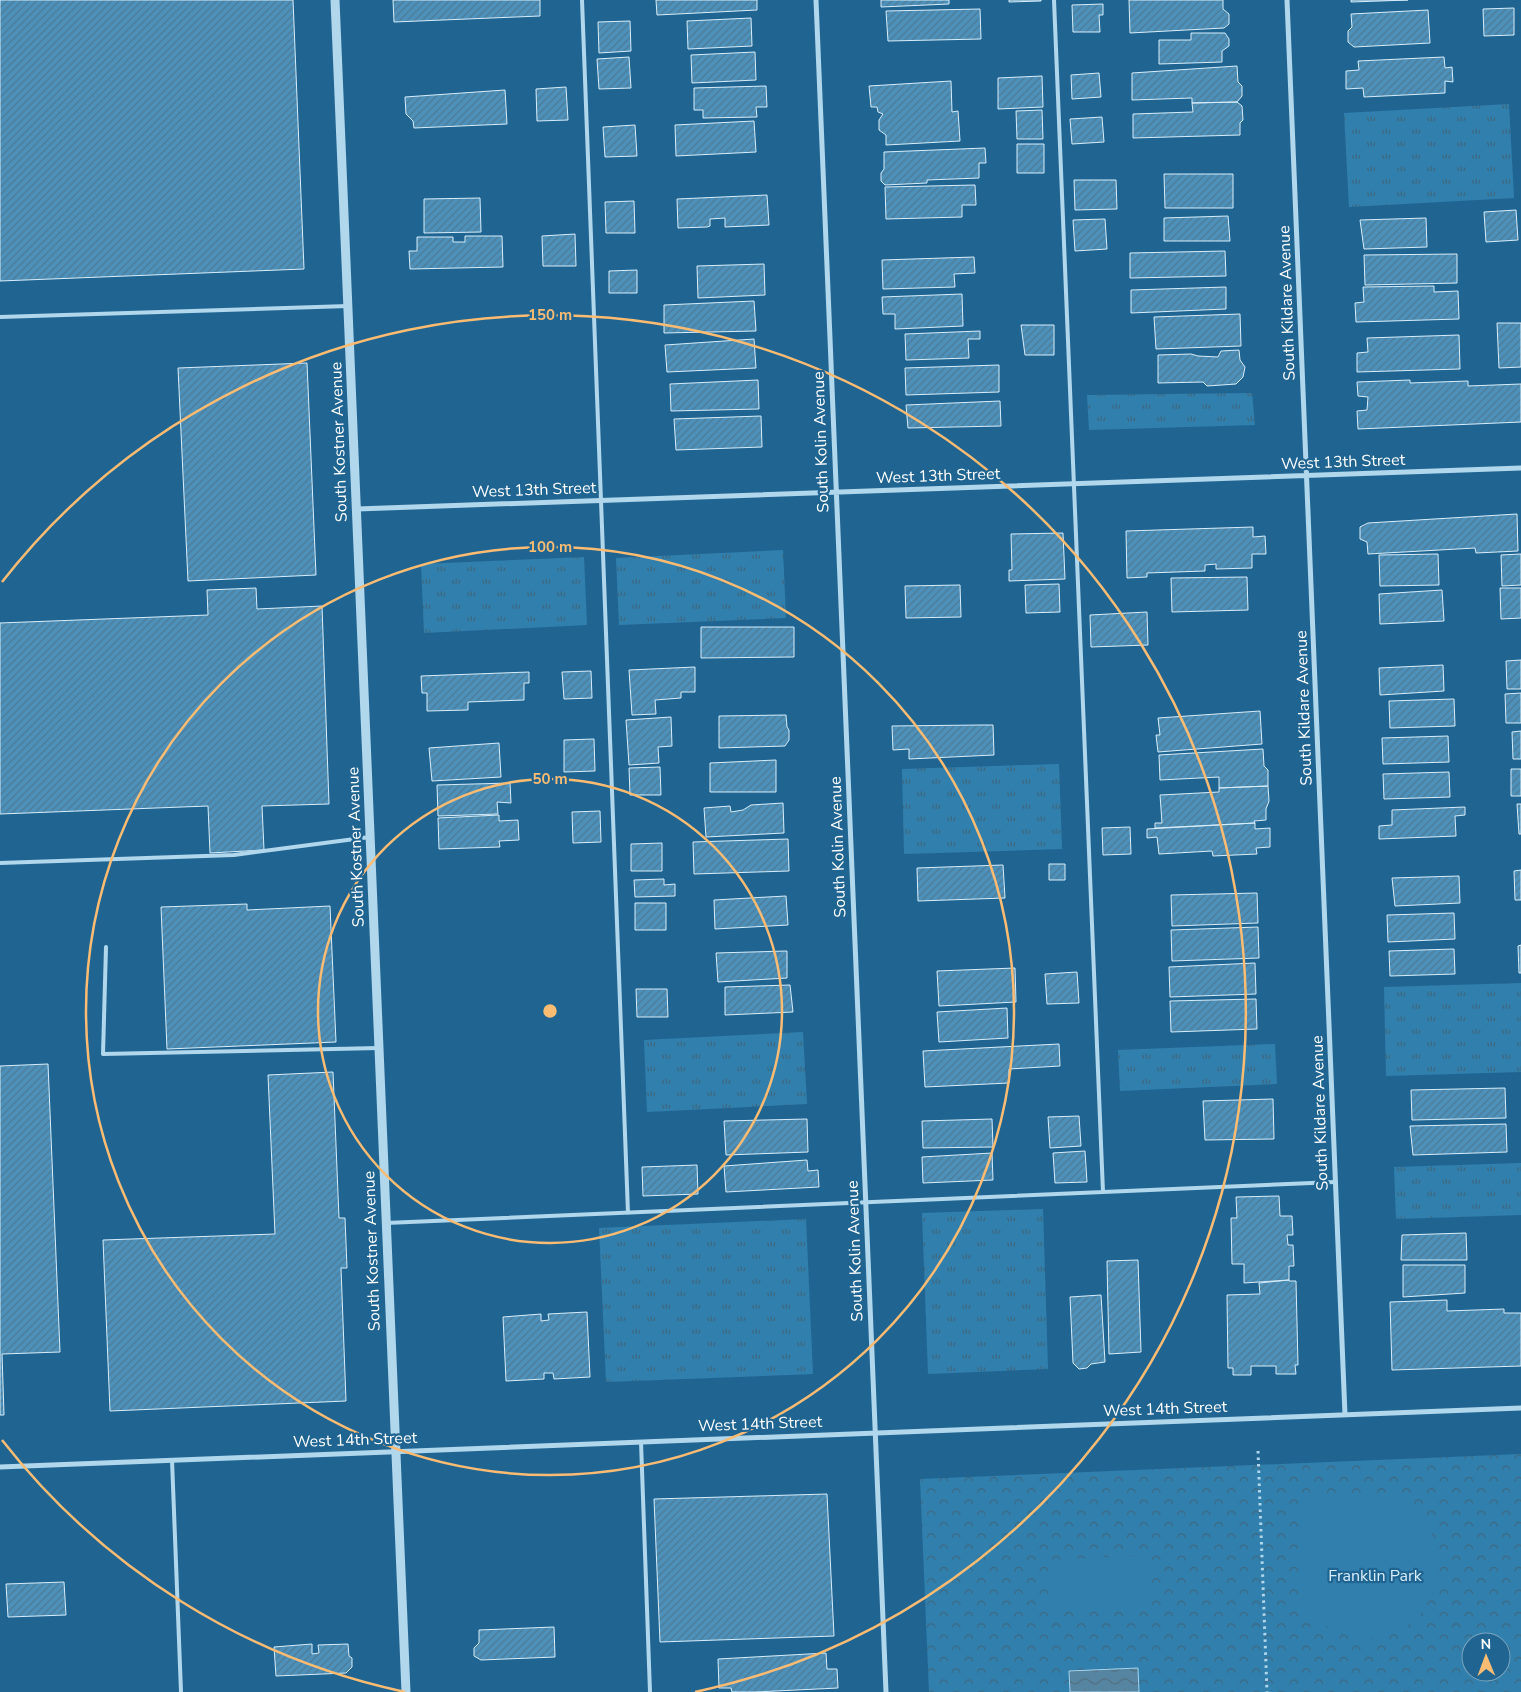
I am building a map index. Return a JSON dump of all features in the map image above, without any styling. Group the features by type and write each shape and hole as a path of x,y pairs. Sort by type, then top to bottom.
{"street":[{"name":"South Kostner Avenue","path":"335,0 406,1692"},
{"name":"South Kolin Avenue","path":"816,0 886,1692"},
{"name":"South Kildare Avenue","path":"1288,0 1344,1415"},
{"name":"West 13th Street","path":"357,509 1521,468"},
{"name":"West 14th Street","path":"0,1467 396,1450 1521,1408"}],"lane":[{"path":"582,0 628,1213"},
{"path":"1054,0 1103,1192"},
{"path":"0,317 348,306"},
{"path":"0,864 234,856 370,837"},
{"path":"106,948 103,1054 379,1048"},
{"path":"386,1223 1336,1182"},
{"path":"641,1442 650,1692"},
{"path":"172,1460 180,1692"}],"path":[{"path":"1258,1451 1267,1692"}],"green space":[{"path":"1509,104 1514,198 1349,207 1344,113"},
{"path":"1252,393 1255,425 1089,430 1087,395"},
{"path":"783,550 786,618 619,625 616,558"},
{"path":"584,557 587,625 424,633 421,564"},
{"path":"1059,764 1062,849 904,854 902,769"},
{"path":"1521,983 1521,1072 1386,1076 1384,987"},
{"path":"803,1032 807,1104 647,1112 644,1040"},
{"path":"1275,1044 1277,1084 1120,1091 1118,1050"},
{"path":"1521,1163 1521,1215 1396,1219 1394,1167"},
{"path":"1043,1209 1048,1369 928,1374 922,1213"},
{"path":"806,1219 813,1374 606,1382 599,1228"},
{"name":"Franklin Park","path":"1521,1454 1521,1692 929,1692 920,1479"},
{"path":"1390,1496 1419,1514 1432,1534 1437,1552 1437,1571 1434,1589 1426,1606 1414,1620 1399,1631 1380,1637 1353,1638 1315,1620 1299,1604 1301,1508 1307,1499"},
{"path":"1151,1555 1152,1607 1050,1610 1049,1560"}],"water":[{"path":"1138,1668 1139,1692 1070,1692 1069,1671"}],"building":[{"path":"0,0 293,0 304,269 0,281"},
{"path":"393,0 540,0 540,16 394,22"},
{"path":"656,0 757,0 757,10 657,15"},
{"path":"881,0 949,0 949,4 881,7"},
{"path":"1009,0 1041,0 1041,1 1009,2"},
{"path":"1129,0 1223,0 1223,9 1229,14 1229,24 1224,28 1130,33"},
{"path":"1351,0 1408,0 1351,2"},
{"path":"1103,4 1103,15 1099,15 1100,32 1073,32 1072,5"},
{"path":"1514,8 1514,35 1484,36 1483,9"},
{"path":"980,9 981,39 888,41 886,11"},
{"path":"1428,10 1430,43 1354,47 1348,42 1348,31 1352,27 1351,14"},
{"path":"751,18 752,46 688,49 687,21"},
{"path":"630,21 631,51 599,53 598,22"},
{"path":"1191,33 1225,33 1229,39 1229,46 1222,51 1222,62 1159,64 1159,40 1191,40"},
{"path":"755,52 756,80 692,83 691,55"},
{"path":"629,57 631,88 599,89 597,59"},
{"path":"1444,57 1445,68 1452,67 1453,82 1445,81 1445,93 1364,97 1363,88 1346,89 1346,71 1359,70 1358,61"},
{"path":"1237,66 1238,82 1242,86 1242,96 1237,102 1192,103 1192,98 1132,100 1132,73"},
{"path":"1099,73 1101,97 1072,99 1071,75"},
{"path":"1042,76 1043,107 998,109 998,78"},
{"path":"951,81 952,112 958,111 960,141 886,145 886,135 879,130 879,120 883,114 878,112 877,107 871,107 869,86"},
{"path":"766,86 767,107 756,107 757,117 703,118 703,110 694,110 694,88"},
{"path":"566,87 568,120 537,121 536,89"},
{"path":"505,90 507,124 414,128 413,121 406,114 405,97"},
{"path":"1237,102 1242,106 1243,120 1240,123 1240,135 1133,138 1133,114 1193,112 1192,103"},
{"path":"1042,110 1043,139 1017,139 1016,111"},
{"path":"1102,117 1104,142 1072,144 1070,119"},
{"path":"754,121 756,152 676,156 675,125"},
{"path":"635,125 637,156 605,157 603,127"},
{"path":"1017,144 1044,144 1044,173 1017,173"},
{"path":"985,148 986,163 979,163 979,178 927,180 927,183 885,185 881,181 881,173 884,169 884,152"},
{"path":"1164,174 1233,174 1233,208 1165,208"},
{"path":"1074,180 1116,180 1117,209 1075,210"},
{"path":"975,185 976,205 962,205 962,217 886,219 885,187"},
{"path":"767,195 769,225 725,227 725,218 710,219 710,226 707,227 678,228 677,199"},
{"path":"480,198 481,232 424,233 424,199"},
{"path":"634,201 635,233 606,233 605,202"},
{"path":"1516,210 1518,240 1486,242 1484,212"},
{"path":"1228,216 1230,241 1164,241 1164,218"},
{"path":"1426,218 1427,247 1364,249 1360,220"},
{"path":"1105,219 1107,249 1075,251 1073,220"},
{"path":"575,234 576,266 543,266 542,236"},
{"path":"465,236 502,236 503,267 410,269 409,251 417,251 417,237 453,237 453,242 465,242"},
{"path":"1225,251 1226,276 1130,278 1130,253"},
{"path":"1457,254 1457,283 1365,285 1364,255"},
{"path":"974,257 975,273 954,274 955,287 883,289 882,260"},
{"path":"764,264 765,295 698,298 697,266"},
{"path":"637,270 637,293 609,293 609,271"},
{"path":"1434,286 1434,292 1458,291 1459,319 1356,322 1355,303 1364,302 1363,287"},
{"path":"1226,287 1226,309 1131,313 1131,290"},
{"path":"962,294 963,326 895,329 895,314 883,314 882,297"},
{"path":"754,301 756,331 664,333 664,305"},
{"path":"1240,314 1241,346 1156,349 1154,317"},
{"path":"1497,323 1521,323 1521,367 1499,368"},
{"path":"1021,325 1054,325 1054,355 1025,355"},
{"path":"980,331 980,339 968,339 969,358 906,360 905,334"},
{"path":"1459,335 1460,369 1357,372 1357,353 1368,352 1367,338"},
{"path":"754,339 756,368 667,372 665,345"},
{"path":"1239,350 1240,360 1245,367 1243,377 1236,384 1207,386 1203,382 1158,383 1158,355 1191,354 1218,357 1221,351"},
{"path":"307,363 316,575 188,581 178,368"},
{"path":"999,365 999,392 906,395 905,368"},
{"path":"758,380 759,409 671,411 670,384"},
{"path":"1410,380 1410,383 1468,381 1468,386 1521,384 1521,422 1358,429 1357,411 1367,410 1368,397 1358,396 1357,382"},
{"path":"1000,401 1001,426 908,428 906,405"},
{"path":"761,416 762,447 676,450 674,419"},
{"path":"1517,514 1518,551 1476,553 1475,548 1368,554 1367,542 1360,539 1360,527 1368,523"},
{"path":"1253,527 1253,537 1265,536 1266,554 1252,554 1252,568 1216,569 1216,564 1205,565 1205,571 1147,573 1147,577 1127,578 1126,531"},
{"path":"1063,533 1065,579 1009,581 1009,570 1012,570 1011,534"},
{"path":"1438,554 1439,585 1380,586 1379,555"},
{"path":"1521,554 1521,585 1502,586 1501,555"},
{"path":"1247,577 1248,610 1172,612 1171,578"},
{"path":"1059,584 1060,612 1026,613 1025,585"},
{"path":"960,585 961,617 906,618 905,586"},
{"path":"256,588 257,609 322,606 329,804 262,806 264,850 210,853 208,806 0,814 0,623 208,615 207,590"},
{"path":"1500,588 1521,588 1521,618 1501,619"},
{"path":"1442,590 1444,621 1380,624 1379,594"},
{"path":"1147,612 1148,645 1091,647 1090,615"},
{"path":"701,627 794,627 794,657 701,658"},
{"path":"1521,660 1521,689 1507,689 1506,661"},
{"path":"1443,665 1444,691 1380,695 1379,668"},
{"path":"695,667 695,692 681,692 681,698 655,700 656,714 632,715 629,670"},
{"path":"591,671 592,698 564,699 562,672"},
{"path":"529,672 529,683 524,683 524,700 468,702 468,710 427,711 427,693 422,693 421,676"},
{"path":"1521,693 1521,723 1506,723 1505,694"},
{"path":"1454,699 1455,726 1390,728 1389,701"},
{"path":"1260,711 1262,744 1158,752 1156,735 1160,735 1158,718"},
{"path":"786,715 789,740 785,746 719,748 719,716"},
{"path":"671,717 672,746 658,747 659,763 629,765 626,720"},
{"path":"993,725 994,755 909,759 909,749 893,750 892,726"},
{"path":"1521,731 1521,759 1513,759 1512,732"},
{"path":"1448,736 1449,762 1383,764 1382,738"},
{"path":"594,739 595,771 564,772 564,740"},
{"path":"499,743 501,777 432,781 429,748"},
{"path":"1263,749 1264,766 1268,770 1268,786 1219,788 1219,777 1160,780 1159,755"},
{"path":"776,760 776,792 710,792 710,763"},
{"path":"660,767 661,795 630,795 629,768"},
{"path":"1511,769 1521,769 1521,796 1511,796"},
{"path":"1449,772 1450,797 1384,799 1383,774"},
{"path":"510,783 511,803 497,802 498,814 438,816 437,785"},
{"path":"1268,786 1269,801 1266,809 1266,820 1254,821 1255,823 1155,828 1155,823 1162,823 1160,795 1219,792 1219,788"},
{"path":"783,803 784,833 706,837 704,808 730,806 731,812 743,810 751,805"},
{"path":"1517,804 1521,804 1521,834 1519,834"},
{"path":"1465,807 1465,815 1455,816 1456,836 1379,839 1379,826 1392,825 1392,810"},
{"path":"600,811 601,842 573,843 572,812"},
{"path":"499,815 499,821 518,820 519,840 499,841 500,847 439,849 438,818"},
{"path":"1255,823 1255,829 1270,828 1270,847 1256,848 1257,854 1213,856 1212,851 1159,854 1157,837 1147,838 1147,829"},
{"path":"1130,827 1131,854 1103,855 1102,828"},
{"path":"788,839 789,871 694,874 693,842"},
{"path":"662,843 662,871 631,871 631,844"},
{"path":"1049,864 1065,864 1065,880 1049,880"},
{"path":"1003,865 1005,898 918,901 917,868"},
{"path":"1521,870 1521,900 1515,900 1514,871"},
{"path":"1459,876 1460,903 1395,906 1392,878"},
{"path":"664,879 664,885 675,884 675,896 635,897 634,880"},
{"path":"1257,893 1258,923 1172,926 1171,895"},
{"path":"786,896 788,925 715,929 714,900"},
{"path":"635,903 666,903 666,930 635,930"},
{"path":"247,904 247,910 330,906 336,1042 167,1049 161,907"},
{"path":"1454,913 1455,939 1388,942 1387,915"},
{"path":"1258,927 1259,958 1172,961 1171,930"},
{"path":"1521,945 1521,973 1519,973 1518,946"},
{"path":"1454,949 1455,974 1390,976 1389,951"},
{"path":"787,951 787,978 718,982 716,953"},
{"path":"1255,963 1256,994 1170,997 1169,967"},
{"path":"1015,968 1016,1002 939,1006 937,971"},
{"path":"1077,972 1079,1003 1047,1004 1045,974"},
{"path":"790,985 793,1012 725,1015 725,987"},
{"path":"636,989 667,989 668,1017 637,1017"},
{"path":"1256,999 1257,1029 1171,1032 1170,1001"},
{"path":"1007,1008 1008,1038 939,1042 937,1012"},
{"path":"1059,1044 1060,1066 1009,1069 1009,1083 925,1087 923,1051"},
{"path":"48,1064 60,1352 2,1354 4,1415 0,1415 0,1066"},
{"path":"333,1072 339,1218 345,1218 347,1268 341,1268 346,1401 110,1411 103,1240 275,1234 268,1075"},
{"path":"1505,1088 1506,1118 1412,1120 1411,1090"},
{"path":"1273,1099 1274,1139 1205,1140 1203,1101"},
{"path":"1079,1116 1081,1146 1050,1148 1048,1117"},
{"path":"807,1119 808,1152 726,1155 724,1121"},
{"path":"992,1119 993,1147 923,1148 922,1121"},
{"path":"1506,1124 1507,1152 1413,1155 1410,1126"},
{"path":"1085,1151 1087,1182 1055,1183 1053,1153"},
{"path":"992,1153 993,1180 923,1183 922,1157"},
{"path":"807,1160 808,1171 818,1170 819,1187 726,1192 724,1166"},
{"path":"697,1165 698,1194 643,1196 642,1167"},
{"path":"1279,1196 1280,1216 1292,1216 1293,1235 1287,1235 1288,1245 1293,1245 1294,1266 1289,1266 1289,1280 1244,1283 1244,1264 1232,1264 1231,1218 1237,1218 1236,1197"},
{"path":"1466,1233 1467,1260 1401,1260 1402,1235"},
{"path":"1138,1260 1141,1352 1109,1354 1107,1261"},
{"path":"1403,1265 1465,1265 1465,1293 1403,1297"},
{"path":"1296,1281 1298,1365 1295,1365 1296,1374 1276,1374 1276,1366 1251,1366 1251,1375 1233,1375 1233,1368 1228,1368 1227,1295 1260,1294 1259,1283"},
{"path":"1101,1295 1105,1362 1091,1364 1087,1368 1079,1369 1073,1363 1070,1297"},
{"path":"1447,1300 1447,1311 1504,1309 1504,1313 1521,1313 1521,1366 1392,1370 1390,1302"},
{"path":"587,1312 590,1377 554,1379 553,1373 544,1373 544,1379 506,1381 503,1317 541,1314 541,1321 549,1320 548,1314"},
{"path":"827,1494 834,1636 660,1642 654,1499"},
{"path":"64,1582 66,1615 8,1617 6,1584"},
{"path":"554,1627 555,1657 481,1660 474,1656 474,1648 479,1643 479,1630"},
{"path":"312,1644 312,1654 319,1653 318,1645 348,1644 349,1656 352,1658 352,1667 346,1673 276,1676 274,1647"},
{"path":"826,1653 827,1669 837,1669 838,1688 732,1692 731,1688 719,1688 718,1659"}]}
